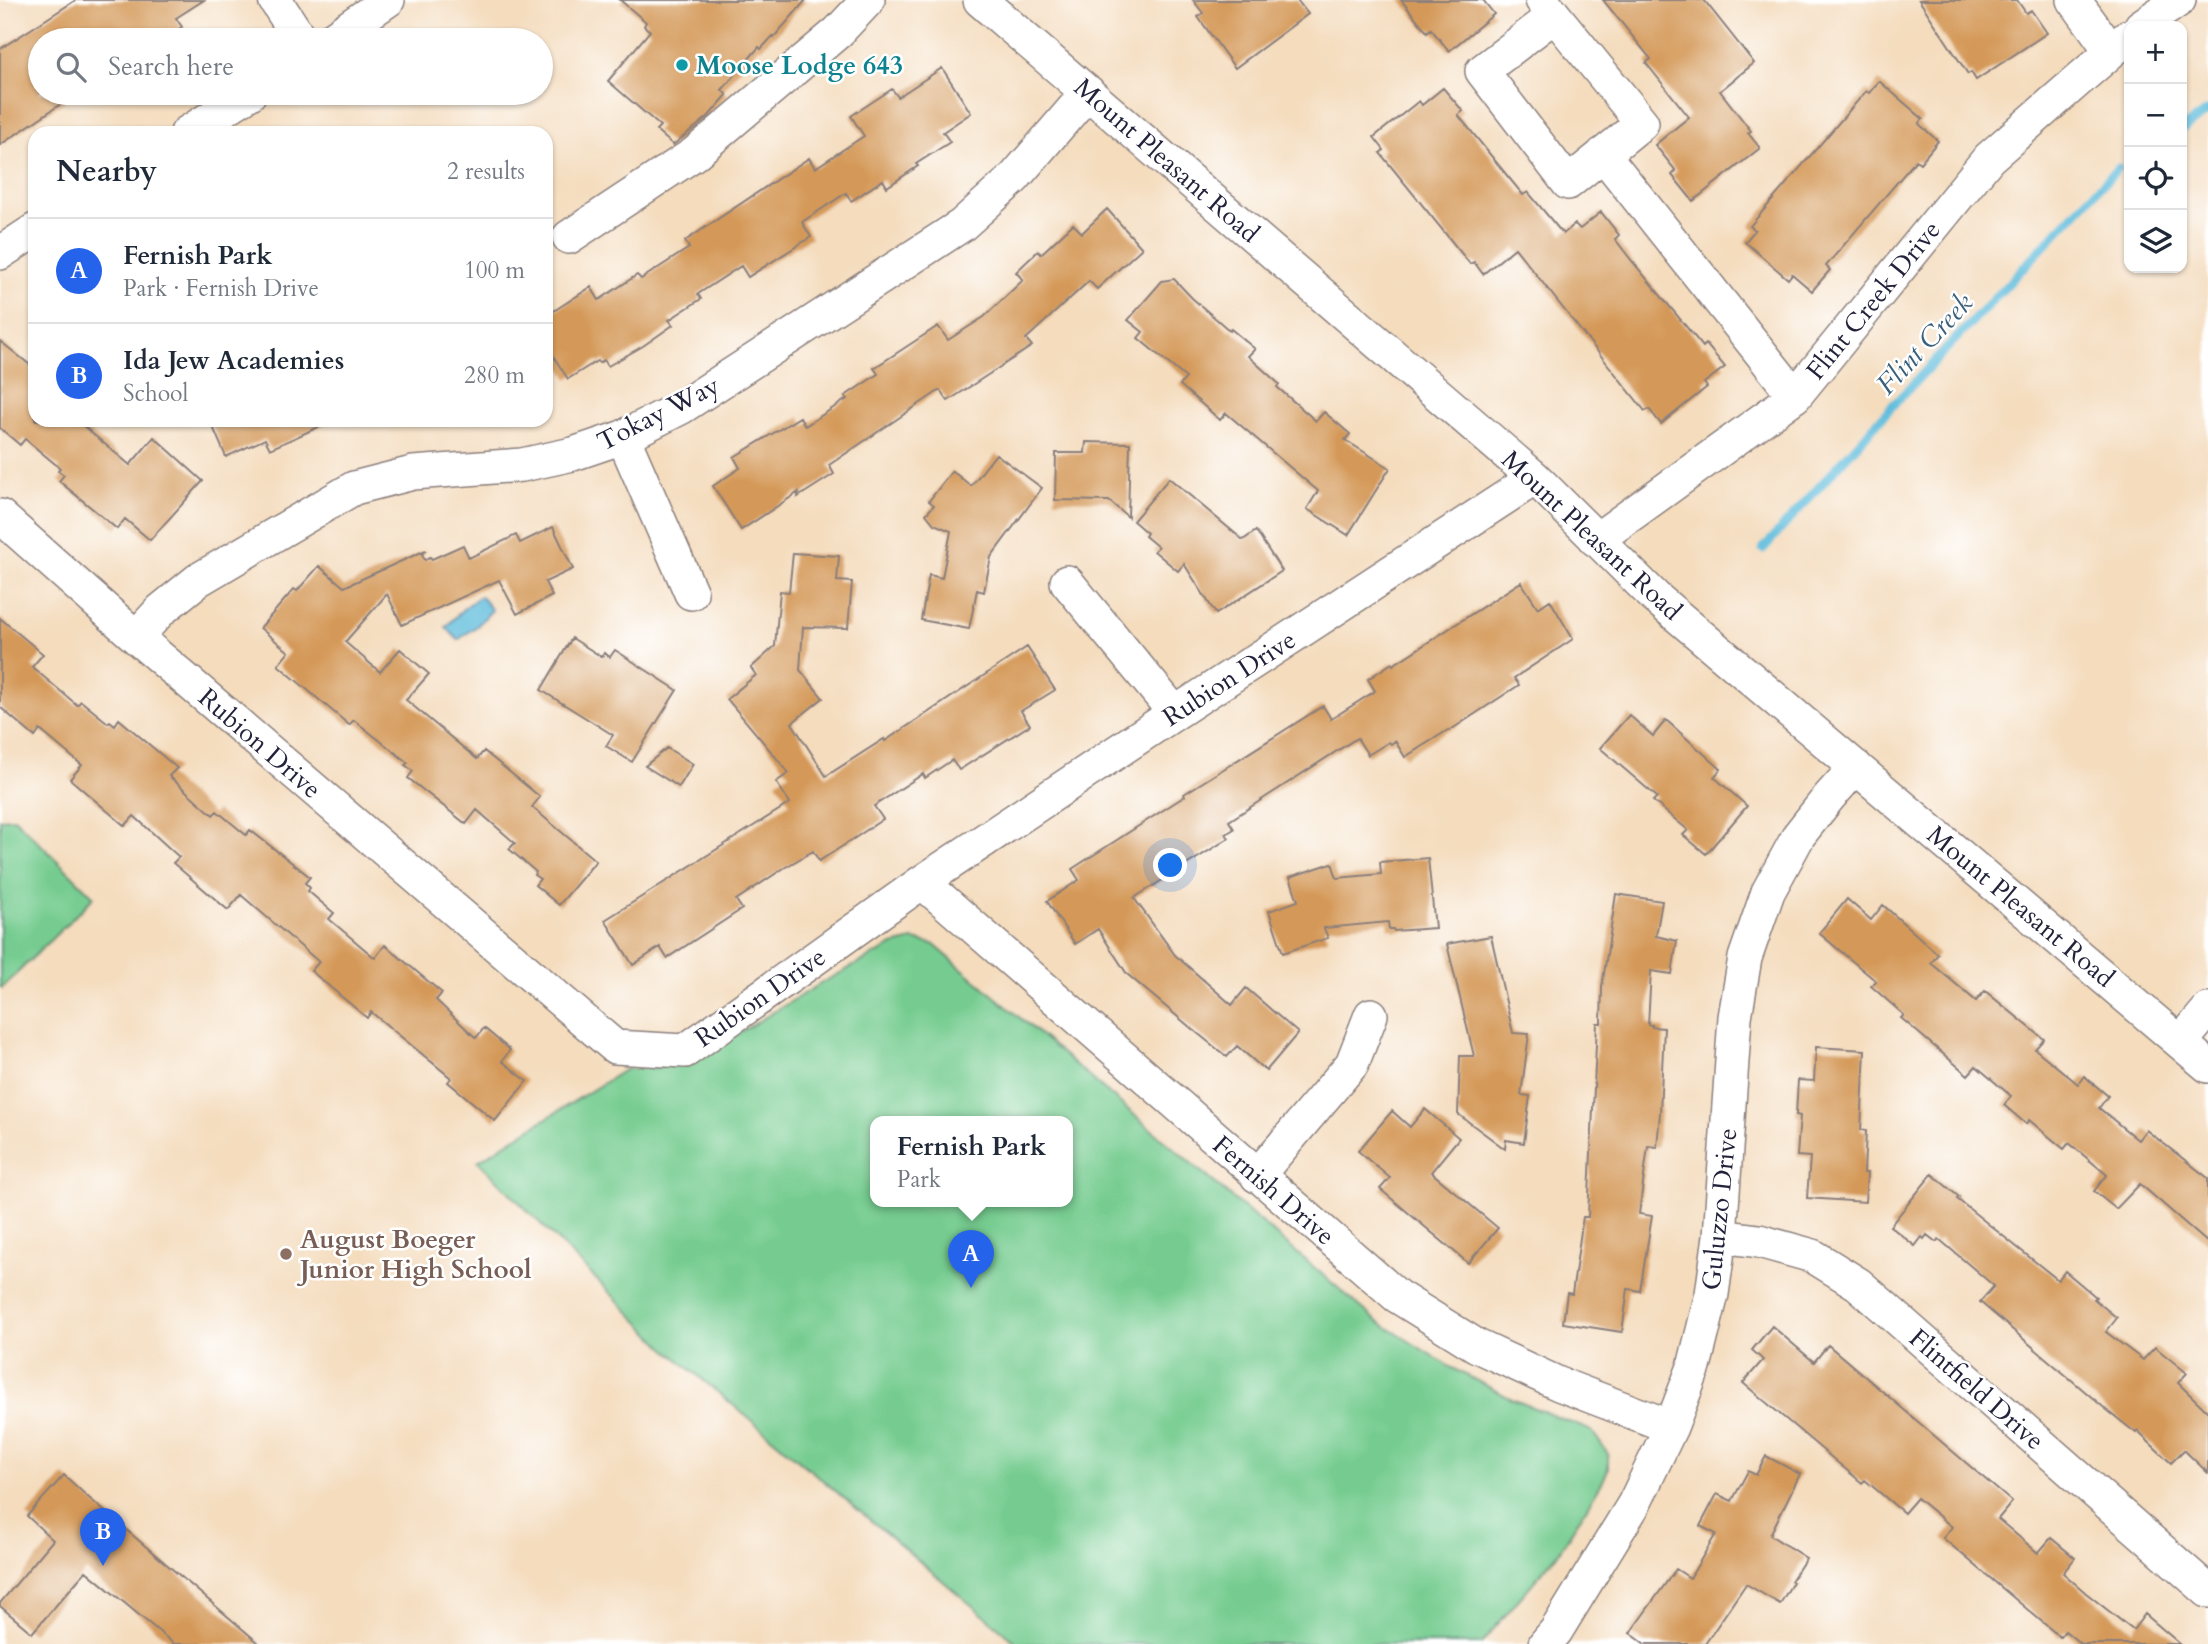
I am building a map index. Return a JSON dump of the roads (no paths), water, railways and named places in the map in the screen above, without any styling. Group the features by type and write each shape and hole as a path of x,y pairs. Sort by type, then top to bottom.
{"street":[{"path":"275,0 293,28"},
{"path":"347,28 388,0"},
{"path":"569,237 694,154 838,32 867,0"},
{"name":"Mount Pleasant Road","path":"980,0 1535,478 1655,597 2208,1066"},
{"path":"2074,0 2120,43"},
{"path":"2148,21 2179,0"},
{"path":"1548,8 1642,123 1568,183 1482,71 1548,8"},
{"name":"Flint Creek Drive","path":"1596,540 1795,396 1989,158 2120,43"},
{"name":"Tokay Way","path":"136,637 161,610 198,580 354,488 413,473 522,466 573,454 623,437 682,407 962,225 1014,178 1088,92"},
{"path":"198,126 231,105"},
{"path":"1603,154 1795,396"},
{"path":"0,253 28,235"},
{"path":"623,437 691,593"},
{"name":"Rubion Drive","path":"0,516 136,637 615,1047 685,1051 922,882 1535,478"},
{"path":"1068,582 1175,713"},
{"name":"Guluzzo Drive","path":"1545,1644 1556,1631 1634,1504 1671,1427 1694,1367 1712,1294 1720,1236 1735,1017 1745,958 1768,892 1799,835 1856,767"},
{"name":"Fernish Drive","path":"922,882 1397,1296 1477,1346 1559,1384 1671,1427"},
{"path":"2181,1042 2208,1010"},
{"path":"1257,1175 1352,1064 1371,1015"},
{"name":"Flintfield Drive","path":"1720,1236 1759,1241 1813,1256 1858,1284 2208,1591"}],"water":[{"path":"480,596 492,610 458,640 446,627"}],"waterway":[{"name":"Flint Creek","path":"2187,126 2208,111"},
{"name":"Flint Creek","path":"1763,549 1894,404 2118,168"}],"place":[{"name":"Moose Lodge 643","path":"682,65"},
{"name":"August Boeger Junior High School","path":"286,1254"},
{"name":"Fernish Park","path":"971,1288"},
{"name":"Ida Jew Academies","path":"103,1566"}]}
